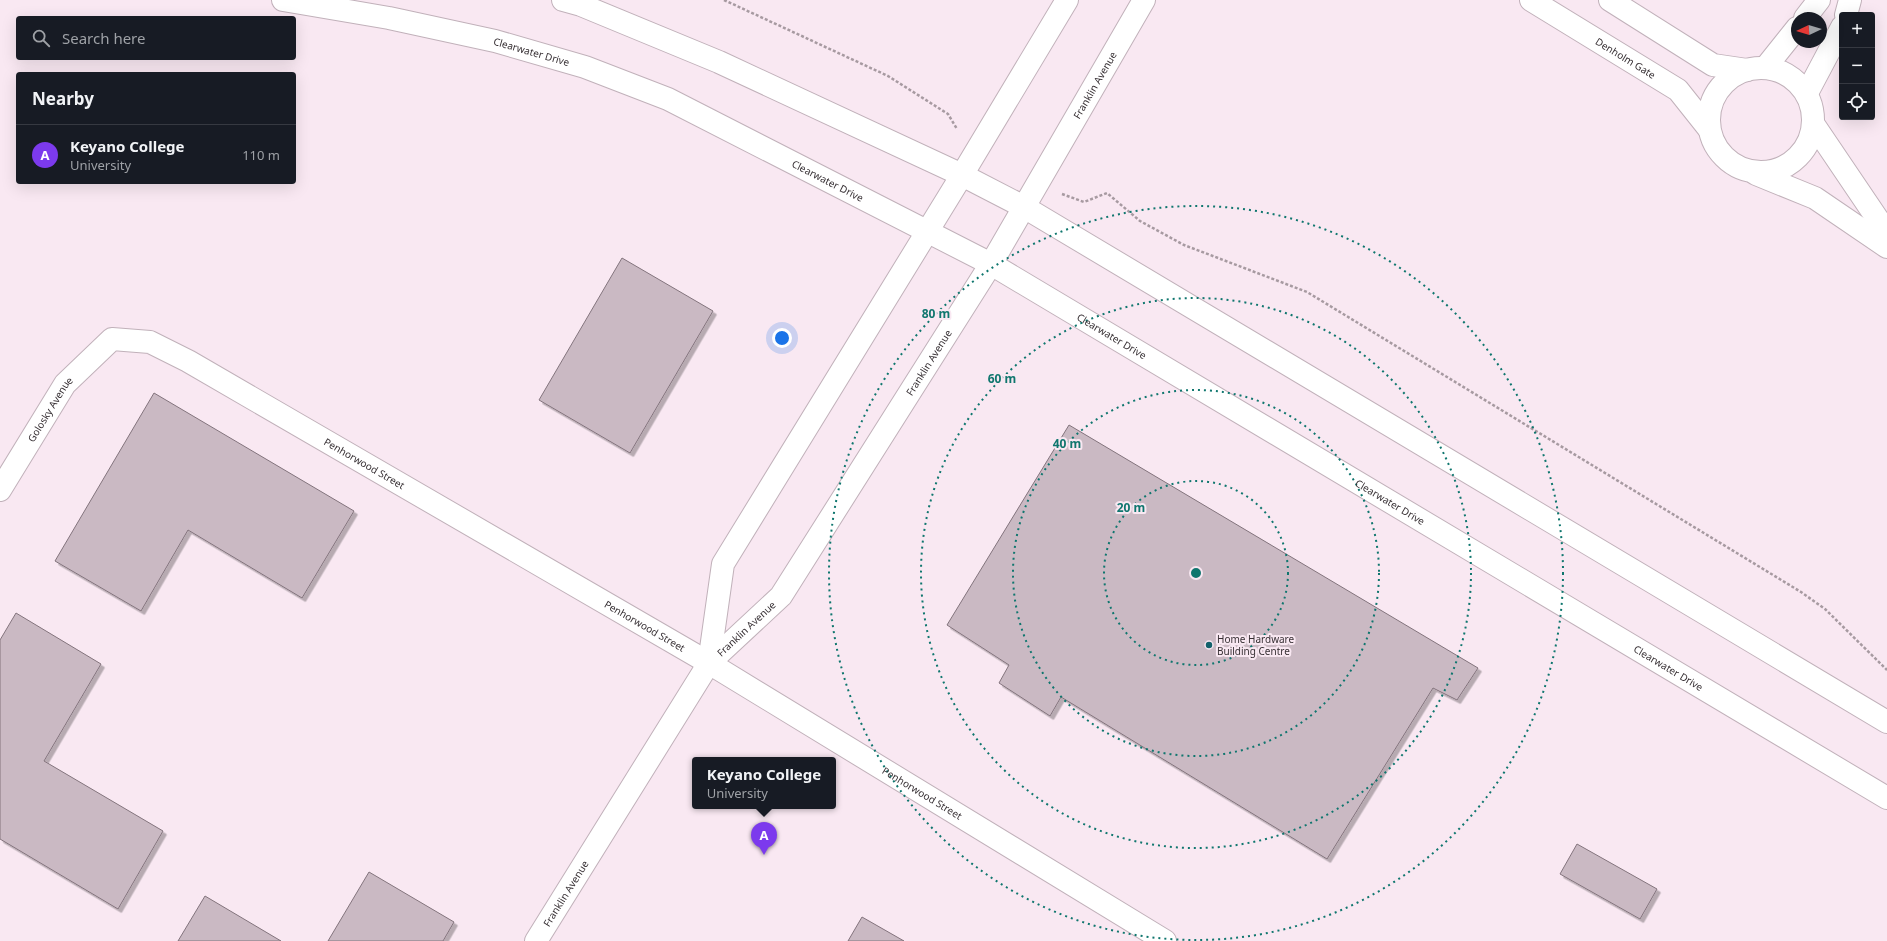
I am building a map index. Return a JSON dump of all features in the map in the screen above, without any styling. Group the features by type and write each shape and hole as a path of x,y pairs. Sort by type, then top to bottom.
{"main road":[{"name":"Clearwater Drive","path":"283,0 389,18 480,38 584,67 668,99 928,230 990,264 1887,798"},
{"path":"563,0 581,5 719,62 962,175 1024,207 1887,722"},
{"name":"Franklin Avenue","path":"709,663 723,564 962,175 1067,0"},
{"name":"Franklin Avenue","path":"536,941 709,663 781,596 990,264 1144,0"},
{"name":"Denholm Gate","path":"1531,0 1678,90 1709,129"},
{"path":"1610,0 1713,65 1782,72 1796,80 1807,93 1813,108 1814,125 1810,141 1801,156 1792,163 1772,172 1755,173"},
{"path":"1810,12 1819,0"},
{"path":"1847,12 1850,0"},
{"path":"1807,93 1839,33"},
{"path":"1791,34 1756,69 1733,76 1721,86 1713,99 1709,114 1709,129 1715,145 1725,159 1739,168 1755,173 1814,198 1887,247"},
{"path":"1814,125 1887,233"},
{"name":"Penhorwood Street","path":"112,339 150,342 188,361 709,663 1165,941"},
{"name":"Golosky Avenue","path":"0,490 65,384 112,339"}],"path":[{"path":"724,0 888,76 948,114 961,135 977,149"},
{"path":"1037,185 1084,202 1107,193 1140,222 1184,245 1307,292 1801,592 1825,609 1887,670"}],"building":[{"path":"622,258 713,311 630,453 539,400"},
{"path":"154,393 354,511 302,598 188,530 141,611 55,561"},
{"name":"Home Hardware Building Centre","path":"1069,425 1478,668 1457,700 1433,688 1327,859 1061,697 1050,716 999,683 1009,665 947,625"},
{"path":"16,613 101,664 44,761 163,831 118,909 0,839 0,640"},
{"path":"1577,844 1657,889 1640,919 1560,874"},
{"path":"369,872 454,922 443,941 328,941"},
{"path":"205,896 281,941 178,941"},
{"path":"862,917 904,941 848,941"}],"place":[{"name":"Home Hardware Building Centre","path":"1209,645"},
{"name":"Keyano College","path":"764,855"}]}
